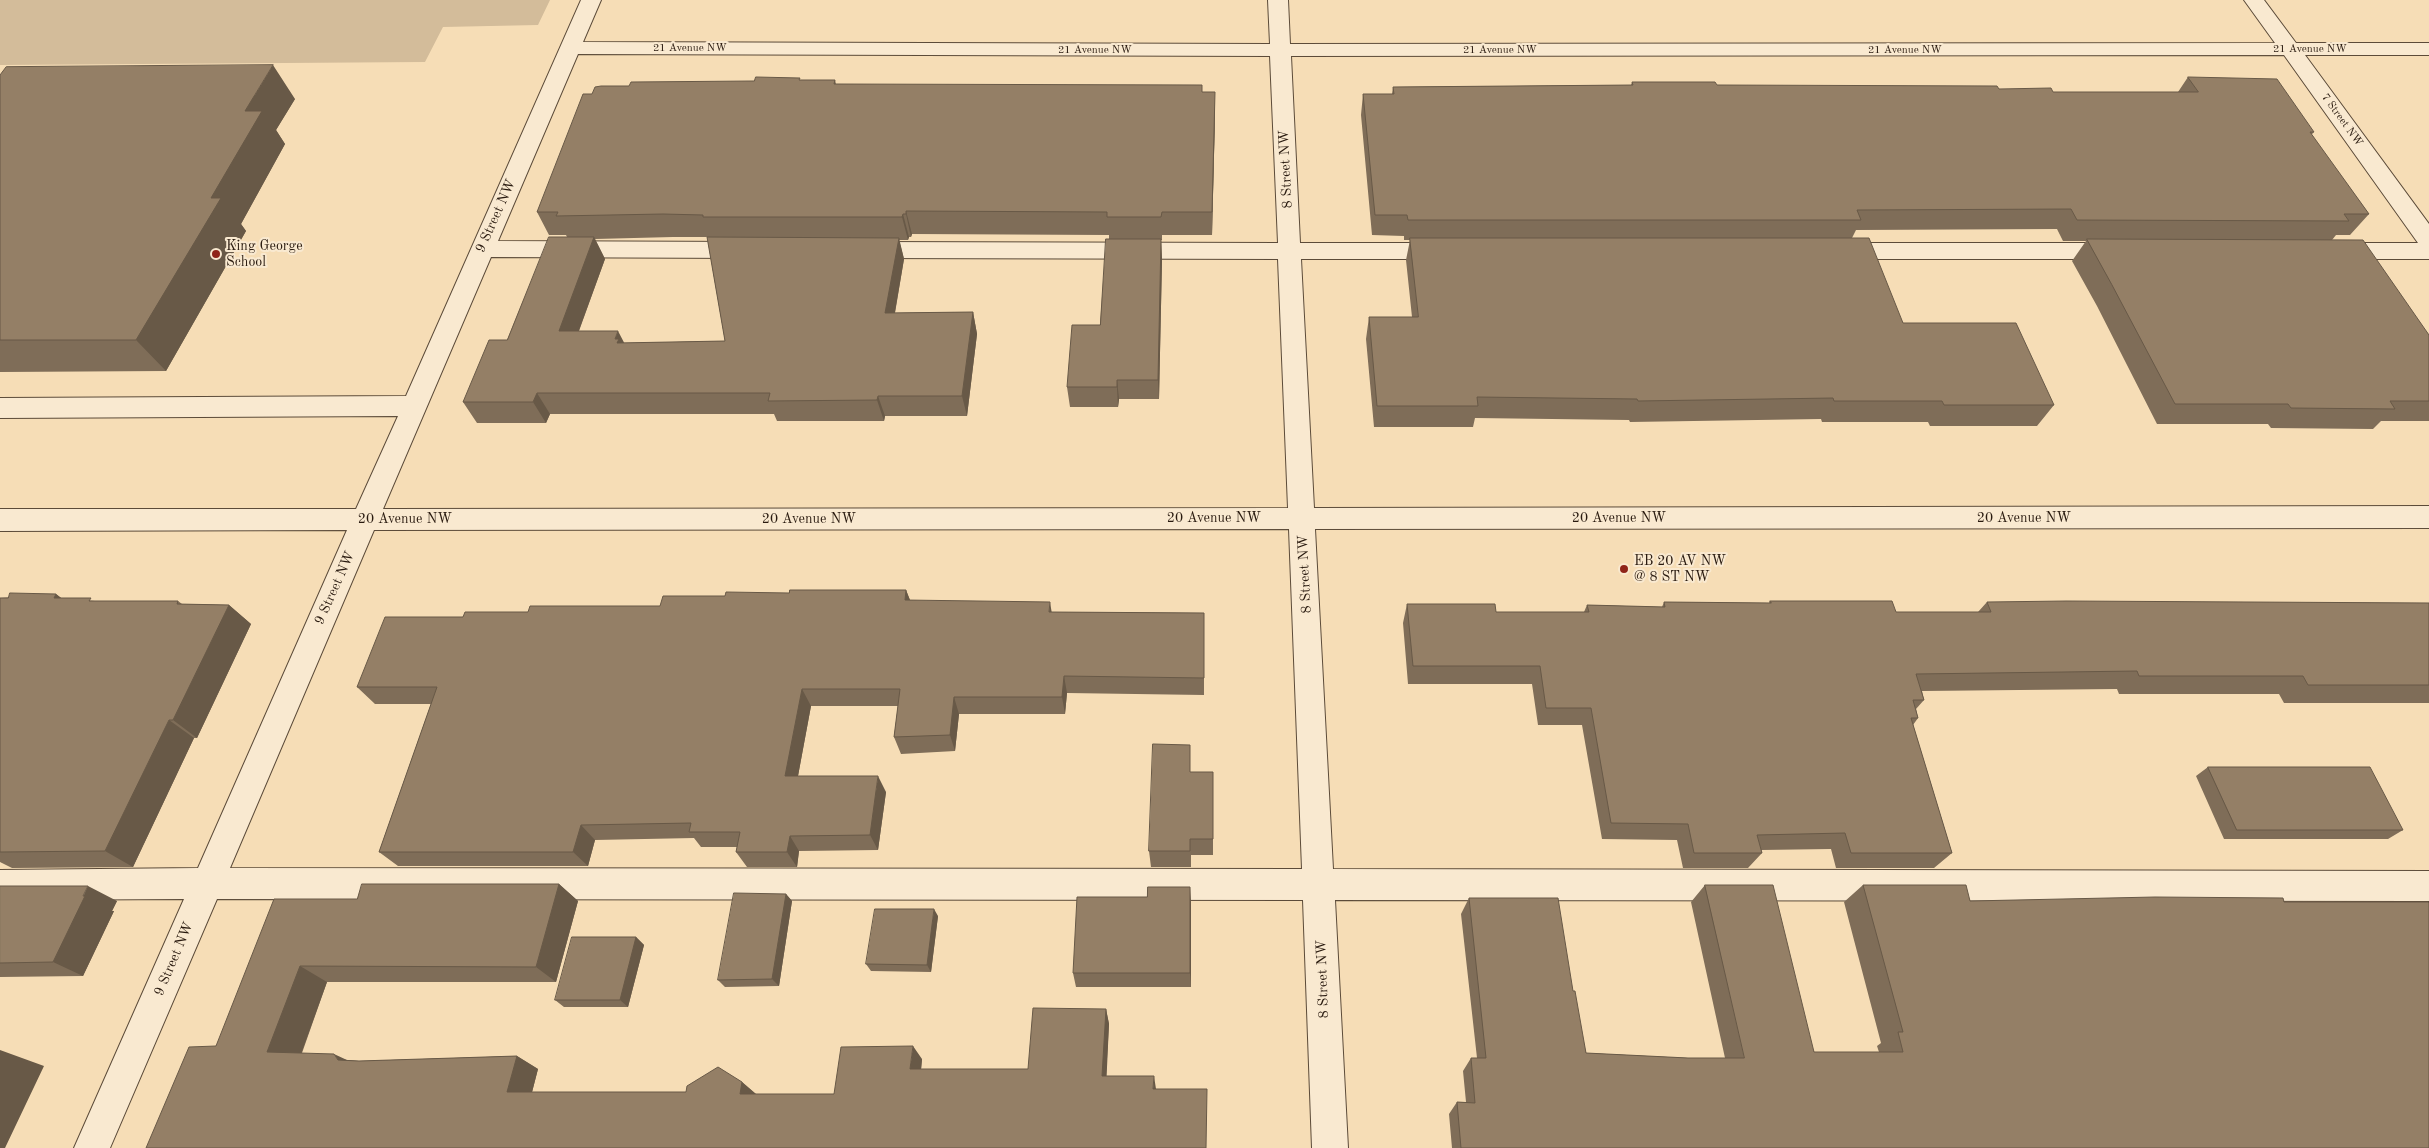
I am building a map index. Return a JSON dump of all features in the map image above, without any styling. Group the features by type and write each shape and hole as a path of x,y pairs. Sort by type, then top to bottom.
{"street":[{"name":"9 Street NW","path":"92,1148 481,249 591,0"},
{"name":"8 Street NW","path":"1278,0 1330,1148"},
{"name":"7 Street NW","path":"2254,0 2429,241"},
{"name":"21 Avenue NW","path":"571,48 1281,50 2429,49"},
{"path":"481,249 770,250"},
{"path":"849,250 1470,251"},
{"path":"1819,251 2139,251"},
{"path":"2308,251 2429,251"},
{"path":"0,408 414,406"},
{"name":"20 Avenue NW","path":"0,520 2429,517"},
{"path":"0,885 206,883 2429,886"}],"shaded area":[{"path":"0,0 550,0 538,25 443,27 425,62 0,65"}],"building":[{"path":"273,65 245,111 262,111 211,198 221,198 136,340 0,340 0,75 6,67"},
{"path":"756,77 835,80 834,84 1202,85 1202,92 1215,92 1212,212 1162,212 1161,217 1107,217 1107,212 906,211 906,214 903,214 902,217 703,217 703,215 663,214 556,216 558,212 537,212 583,94 592,94 595,87 629,86 631,82 754,81"},
{"path":"2188,77 2277,79 2314,132 2310,132 2369,214 2344,214 2349,221 2077,220 2071,209 1857,210 1861,220 1408,220 1407,215 1375,215 1363,94 1394,94 1393,87 1633,85 1632,82 1715,82 1717,85 1997,86 1999,89 2051,88 2053,92 2198,92"},
{"path":"549,237 594,237 559,331 618,331 615,339 619,339 617,343 725,341 707,237 899,238 885,313 973,312 962,396 878,396 877,400 768,401 770,393 537,393 533,402 463,402 489,340 507,340"},
{"path":"1410,238 1869,238 1903,323 2016,323 2054,405 1944,405 1942,401 1834,401 1833,398 1638,401 1637,399 1477,397 1478,406 1377,406 1369,317 1418,317"},
{"path":"1106,239 1161,239 1158,380 1117,380 1117,387 1067,387 1072,325 1100,325"},
{"path":"2087,239 2363,240 2429,335 2429,401 2390,401 2395,409 2291,408 2288,404 2175,404"},
{"path":"790,590 906,590 905,600 1050,602 1049,612 1204,613 1204,678 1064,676 1062,697 954,697 950,735 894,737 900,689 802,689 785,776 878,776 870,835 790,836 787,852 736,852 740,832 689,832 691,823 581,825 573,852 379,852 437,687 357,687 385,617 463,617 465,612 528,612 530,606 660,606 663,596 725,596 726,592 789,593"},
{"path":"10,593 56,594 54,598 91,598 89,601 178,601 177,604 229,605 173,720 169,720 105,851 0,852 0,598 8,598"},
{"path":"1770,601 1892,601 1896,612 1991,612 1987,602 2429,603 2429,685 2308,685 2303,676 2139,676 2137,671 1916,674 1924,700 1913,700 1918,718 1911,718 1952,853 1851,853 1845,833 1757,835 1762,853 1694,853 1688,824 1611,823 1591,708 1546,708 1540,666 1413,666 1407,604 1495,604 1496,612 1589,612 1587,605 1665,607 1664,602 1771,603"},
{"path":"1153,744 1190,745 1190,772 1213,772 1213,839 1190,839 1190,851 1149,851"},
{"path":"2208,767 2370,767 2403,830 2237,830"},
{"path":"362,884 559,884 536,967 300,966 267,1052 334,1054 338,1060 359,1061 517,1056 507,1092 686,1092 687,1086 718,1067 742,1082 740,1094 834,1094 841,1047 913,1046 910,1069 1028,1069 1033,1008 1106,1009 1102,1076 1154,1076 1153,1089 1207,1089 1206,1148 146,1148 189,1047 216,1046 274,899 357,899"},
{"path":"1705,885 1773,885 1814,1052 1903,1052 1898,1032 1903,1032 1863,885 1966,885 1970,901 2155,897 2283,898 2284,902 2428,902 2429,1148 1461,1148 1457,1102 1475,1103 1471,1058 1486,1058 1469,898 1558,898 1573,991 1575,991 1586,1053 1688,1058 1744,1058"},
{"path":"0,886 88,886 53,962 0,963"},
{"path":"1148,887 1190,887 1190,973 1073,973 1077,897 1147,897"},
{"path":"734,893 786,894 772,979 718,980"},
{"path":"875,909 934,909 927,965 866,964"},
{"path":"572,937 636,937 620,1000 555,1000"}],"place":[{"name":"King George School","path":"216,254"},
{"name":"EB 20 AV NW @ 8 ST NW","path":"1624,569"}]}
